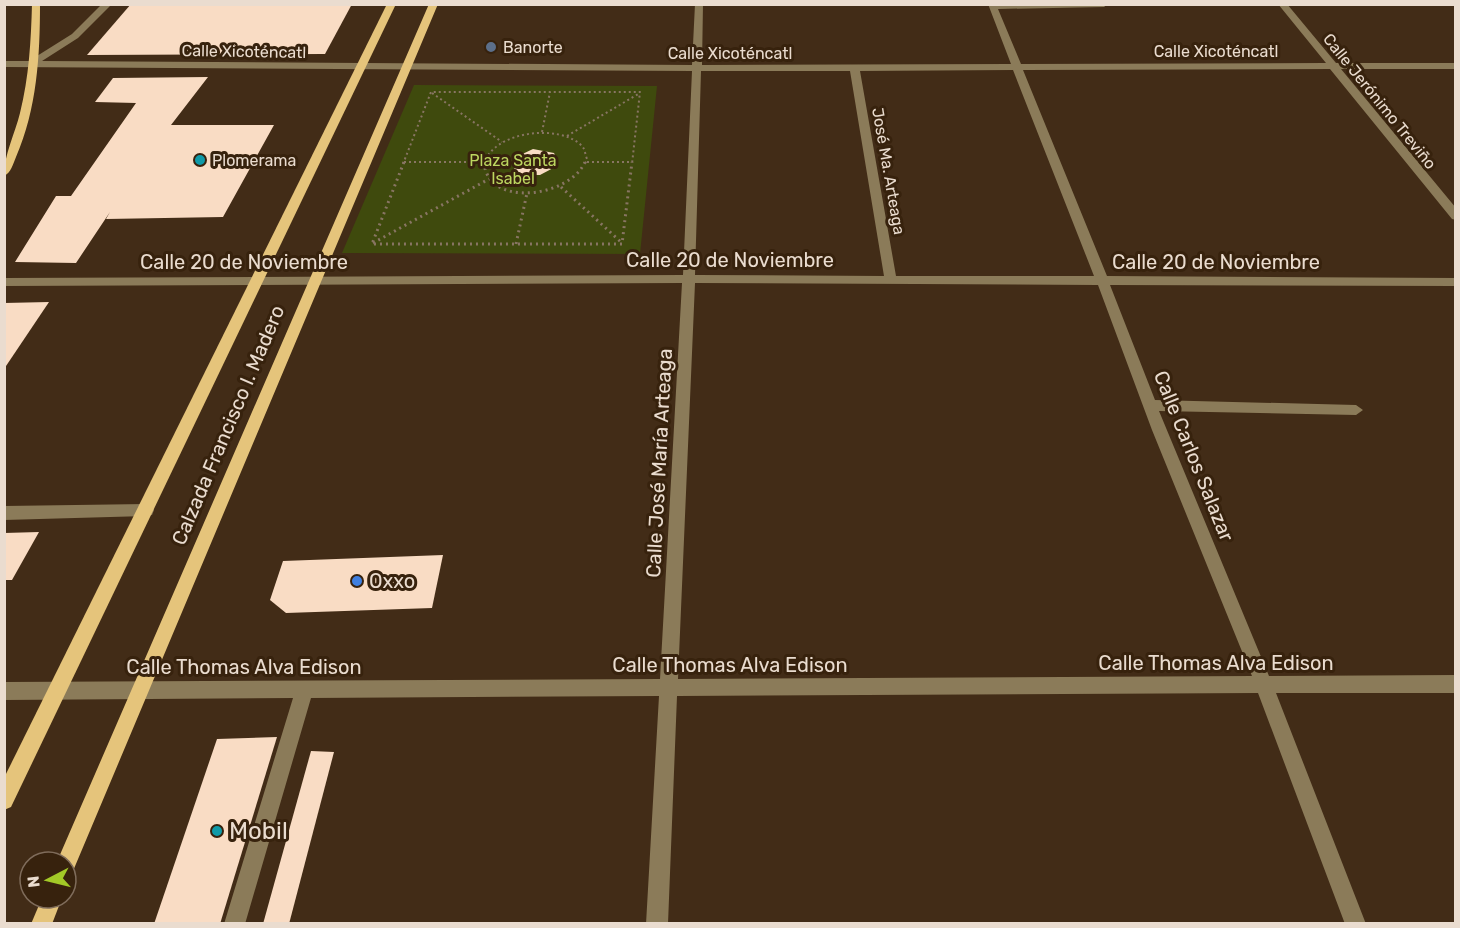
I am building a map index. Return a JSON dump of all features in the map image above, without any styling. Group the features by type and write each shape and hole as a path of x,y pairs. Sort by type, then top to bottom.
{"main road":[{"path":"4,173 16,149 30,98 36,4"},
{"name":"Calzada Francisco I. Madero","path":"4,800 392,4"},
{"name":"Calzada Francisco I. Madero","path":"72,850 434,4"},
{"path":"41,924 47,910"}],"street":[{"path":"33,64 75,36 108,4"},
{"name":"Calle José María Arteaga","path":"657,924 689,279 699,4"},
{"path":"993,5 1104,4"},
{"name":"Calle Jerónimo Treviño","path":"1282,4 1455,216"},
{"name":"Calle Carlos Salazar","path":"993,5 1150,405 1264,685 1356,924"},
{"name":"Calle Xicoténcatl","path":"4,64 697,69 1455,66"},
{"name":"José Ma. Arteaga","path":"854,67 891,280"},
{"name":"Calle 20 de Noviembre","path":"4,282 689,279 1455,282"},
{"path":"1150,405 1356,410"},
{"path":"4,513 146,510"},
{"name":"Calle Thomas Alva Edison","path":"4,691 1455,684"},
{"path":"234,924 305,690"}],"path":[{"path":"431,92 640,92"},
{"path":"431,92 502,142"},
{"path":"372,244 431,92"},
{"path":"542,132 550,92"},
{"path":"567,136 640,92"},
{"path":"622,244 640,92"},
{"path":"542,132 567,136 583,147 587,154 587,162 583,171 574,180 561,187 527,193 498,187 484,171 484,162 494,148 502,142 514,137 542,132"},
{"path":"404,162 484,162"},
{"path":"587,162 632,162"},
{"path":"372,244 489,179"},
{"path":"561,187 622,244"},
{"path":"516,244 527,193"},
{"path":"372,244 622,244"}],"green space":[{"name":"Plaza Santa Isabel","path":"414,85 657,86 640,254 342,253"}],"building":[{"path":"131,4 352,4 325,54 87,55"},
{"path":"208,77 171,125 274,125 223,217 106,219 110,212 76,263 15,262 56,196 71,196 136,103 95,102 113,78"},
{"path":"533,149 554,153 558,161 557,166 540,175 525,175 515,170 512,162 514,158"},
{"path":"49,302 4,369 4,303"},
{"path":"39,532 12,580 4,580 4,533"},
{"name":"Oxxo","path":"443,555 432,608 286,613 270,600 283,561"},
{"name":"Mobil","path":"277,737 220,924 154,924 217,739"},
{"path":"311,751 334,752 289,924 263,924"}],"place":[{"name":"Banorte","path":"491,47"},
{"name":"Plomerama","path":"200,160"},
{"name":"Oxxo","path":"357,581"},
{"name":"Mobil","path":"217,831"}]}
